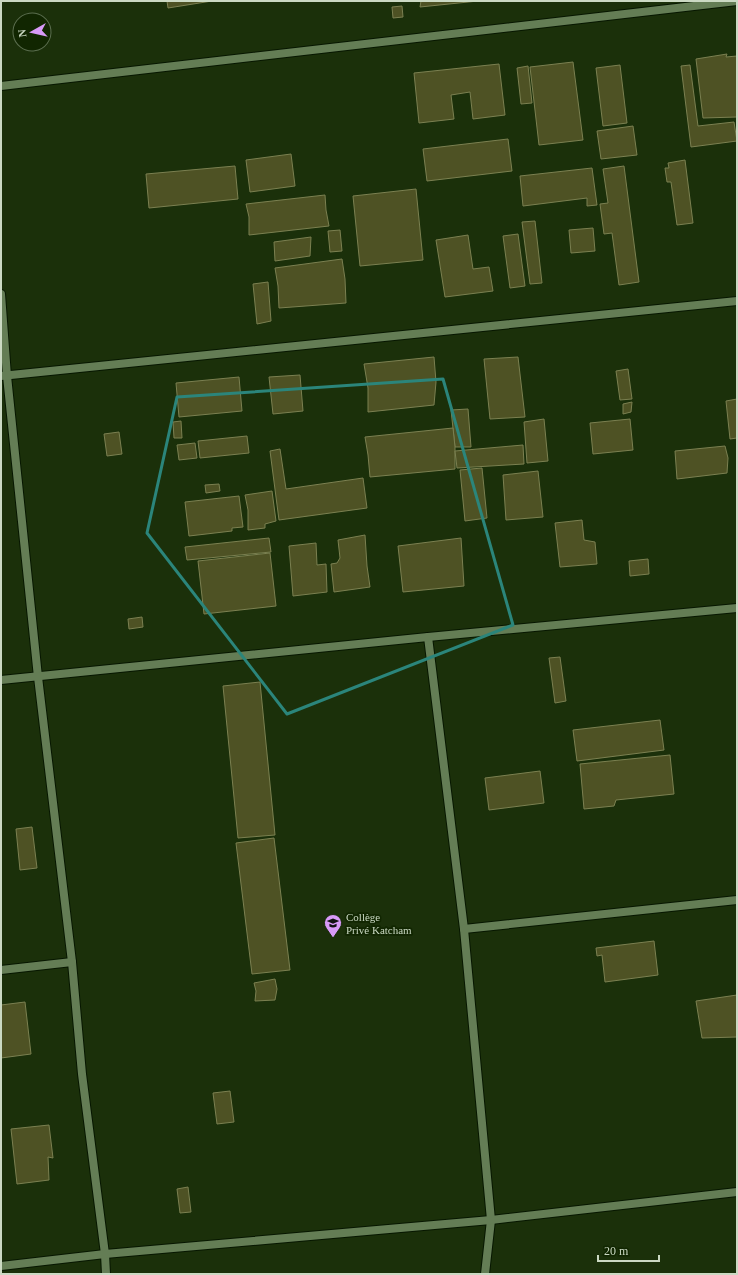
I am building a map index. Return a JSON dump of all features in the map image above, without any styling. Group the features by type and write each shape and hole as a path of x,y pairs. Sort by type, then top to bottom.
{"street":[{"path":"1,86 737,1"},
{"path":"1,294 4,376 72,962 82,1074 105,1254 106,1274"},
{"path":"4,376 737,301"},
{"path":"1,680 428,637 737,608"},
{"path":"428,637 464,929 491,1220 485,1274"},
{"path":"464,929 737,900"},
{"path":"1,970 72,962"},
{"path":"1,1266 105,1254 491,1220 737,1192"}],"highlighted area":[{"path":"443,379 513,625 287,714 147,533 177,397"}],"building":[{"path":"167,1 212,1 168,8"},
{"path":"421,1 478,1 420,7"},
{"path":"402,6 403,17 393,18 392,7"},
{"path":"727,54 726,57 737,56 737,117 703,118 696,59"},
{"path":"573,62 583,140 539,145 530,67"},
{"path":"499,64 505,115 473,119 470,92 451,95 454,119 419,123 414,73"},
{"path":"620,65 627,123 603,126 596,68"},
{"path":"690,65 698,126 734,122 737,141 691,147 681,66"},
{"path":"528,66 532,103 521,104 517,68"},
{"path":"633,126 637,155 601,159 597,131"},
{"path":"508,139 512,171 427,181 423,149"},
{"path":"291,154 295,186 250,192 246,160"},
{"path":"685,160 693,223 677,225 671,182 667,182 665,168 669,168 668,163"},
{"path":"235,166 238,199 149,208 146,174"},
{"path":"624,166 639,282 619,285 612,233 604,234 600,204 608,203 603,169"},
{"path":"592,168 597,205 587,206 587,198 523,206 520,176"},
{"path":"416,189 423,260 360,266 353,196"},
{"path":"325,195 329,226 249,235 249,217 246,204"},
{"path":"535,221 542,283 530,284 522,222"},
{"path":"593,228 595,251 571,253 569,230"},
{"path":"340,230 342,251 330,252 328,231"},
{"path":"518,234 525,286 510,288 503,236"},
{"path":"468,235 473,269 489,267 493,291 445,297 436,240"},
{"path":"311,237 310,256 275,261 274,242"},
{"path":"342,259 346,303 279,308 275,268"},
{"path":"268,282 271,321 257,324 253,284"},
{"path":"434,357 436,382 434,405 368,412 368,388 364,364"},
{"path":"518,357 525,417 490,419 484,359"},
{"path":"628,369 632,399 620,400 616,371"},
{"path":"300,375 303,411 273,414 269,377"},
{"path":"239,377 242,411 179,417 176,383"},
{"path":"737,399 737,438 730,439 726,401"},
{"path":"632,402 631,412 623,414 623,404"},
{"path":"468,409 471,447 455,447 451,410"},
{"path":"544,419 548,461 527,463 524,422"},
{"path":"630,419 633,450 593,454 590,423"},
{"path":"181,421 182,438 174,438 173,422"},
{"path":"453,428 455,469 370,477 365,437"},
{"path":"119,432 122,454 107,456 104,434"},
{"path":"247,436 249,453 200,458 198,441"},
{"path":"195,443 197,458 179,460 177,445"},
{"path":"523,445 524,464 457,468 455,451"},
{"path":"725,446 728,458 727,473 677,479 675,451"},
{"path":"280,449 286,489 363,478 367,508 279,520 270,451"},
{"path":"482,468 487,518 465,521 460,470"},
{"path":"538,471 543,517 506,520 503,475"},
{"path":"219,484 220,491 206,493 205,485"},
{"path":"272,491 276,521 265,524 265,528 248,530 248,510 245,495"},
{"path":"239,496 243,527 232,528 232,531 189,536 185,502"},
{"path":"582,520 584,540 595,542 597,564 560,567 555,523"},
{"path":"365,535 370,587 334,592 331,564 337,563 340,558 338,540"},
{"path":"269,538 271,552 187,560 185,547"},
{"path":"461,538 464,586 403,592 398,546"},
{"path":"316,543 317,565 326,564 327,592 293,596 289,546"},
{"path":"270,553 276,606 204,614 198,561"},
{"path":"648,559 649,574 630,576 629,561"},
{"path":"142,617 143,627 129,629 128,619"},
{"path":"560,657 566,701 555,703 549,658"},
{"path":"260,682 275,835 238,838 223,686"},
{"path":"660,720 664,750 577,761 573,730"},
{"path":"670,755 674,794 616,800 614,806 584,809 580,764"},
{"path":"540,771 544,803 489,810 485,778"},
{"path":"32,827 37,868 20,870 16,829"},
{"path":"274,838 290,970 252,974 236,843"},
{"path":"654,941 658,975 605,982 602,955 597,956 596,948"},
{"path":"275,979 277,989 275,1000 255,1001 256,991 254,983"},
{"path":"737,995 737,1037 702,1038 696,1001"},
{"path":"25,1002 31,1054 1,1058 1,1005"},
{"path":"230,1091 234,1122 217,1124 213,1093"},
{"path":"49,1125 53,1158 48,1157 49,1180 17,1184 11,1129"},
{"path":"188,1187 191,1212 180,1213 177,1189"}],"place":[{"name":"Collège Privé Katcham","path":"333,938"}]}
